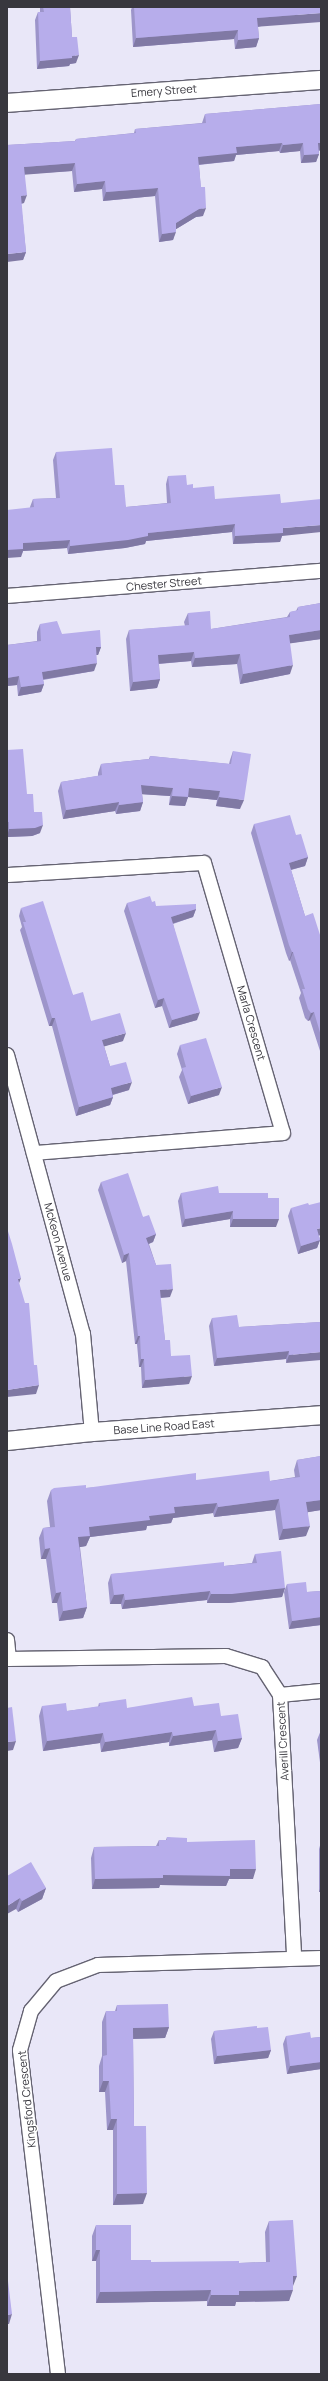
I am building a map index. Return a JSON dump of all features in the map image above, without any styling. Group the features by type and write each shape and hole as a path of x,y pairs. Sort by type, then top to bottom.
{"street":[{"name":"Emery Street","path":"7,103 321,80"},
{"name":"Chester Street","path":"7,596 321,571"},
{"name":"Marla Crescent","path":"7,875 204,863 283,1133 34,1153"},
{"name":"McKeon Avenue","path":"7,1055 83,1334 92,1432"},
{"name":"Base Line Road East","path":"7,1441 92,1432 321,1414"},
{"path":"7,1640 8,1659"},
{"name":"Averill Crescent","path":"8,1659 226,1656 262,1666 280,1695 294,1957"},
{"path":"280,1695 321,1691"},
{"name":"Kingsford Crescent","path":"58,2374 20,2050 31,2011 56,1981 98,1965 294,1957 321,1958"}],"building":[{"path":"43,7 70,7 72,37 77,37 79,55 72,56 72,58 40,61 38,12 44,12"},
{"path":"134,7 321,7 321,13 257,18 259,38 238,40 238,30 136,38"},
{"path":"321,104 321,143 318,143 319,154 304,155 303,143 283,145 282,143 236,147 237,153 198,157 201,187 205,187 206,208 199,209 176,223 176,232 162,234 158,188 106,192 105,181 77,184 75,163 24,167 27,195 21,196 26,252 7,254 7,145 76,141 76,139 136,133 135,129 206,123 205,114"},
{"path":"112,448 115,485 124,485 126,507 171,503 168,476 186,475 187,485 193,484 193,488 214,486 215,499 280,494 281,503 321,499 321,525 283,528 283,533 235,536 235,524 148,533 148,536 128,540 70,546 70,540 23,543 23,549 7,550 7,510 34,507 33,499 60,498 56,452"},
{"path":"321,603 321,630 289,635 293,665 243,674 240,654 195,658 194,652 158,655 160,679 133,682 129,630 189,625 188,613 210,611 211,629 290,617 290,612 298,610 298,607"},
{"path":"57,621 62,634 100,630 101,647 96,647 97,663 42,672 44,684 21,687 19,676 7,678 7,645 41,641 40,624"},
{"path":"23,749 27,794 33,794 34,812 42,812 43,825 35,828 9,829 9,822 7,822 7,750"},
{"path":"233,751 251,754 244,800 219,797 220,791 189,788 188,797 172,796 173,788 141,785 143,802 119,805 119,802 66,810 61,782 102,775 101,764 150,759 150,756 231,764"},
{"path":"290,815 296,835 301,834 308,857 289,863 305,916 313,913 321,938 321,1036 314,1012 311,1013 308,1009 302,989 305,989 293,952 289,945 254,824"},
{"path":"150,896 152,902 155,901 156,906 196,904 196,909 171,917 200,1012 172,1020 164,998 158,1000 127,903"},
{"path":"43,901 73,995 83,992 91,1021 120,1013 126,1033 102,1040 110,1066 126,1062 132,1082 111,1088 113,1097 79,1107 55,1018 52,1018 23,922 26,922 21,908"},
{"path":"206,1038 222,1087 191,1096 182,1068 186,1067 180,1045"},
{"path":"128,1173 143,1217 149,1215 156,1234 146,1238 156,1265 171,1264 173,1289 160,1290 165,1340 170,1340 171,1356 190,1355 192,1376 145,1380 144,1359 141,1359 140,1336 138,1336 129,1253 124,1255 101,1182"},
{"path":"218,1186 219,1193 268,1193 268,1198 279,1198 279,1219 233,1219 233,1211 185,1219 181,1193"},
{"path":"321,1202 321,1228 317,1229 320,1240 301,1246 291,1208 308,1203 309,1205"},
{"path":"7,1228 21,1278 18,1279 25,1303 29,1303 34,1365 37,1365 39,1385 7,1390"},
{"path":"237,1315 239,1327 321,1322 321,1352 289,1355 289,1351 217,1358 212,1318"},
{"path":"321,1456 321,1500 306,1502 310,1526 283,1529 279,1499 218,1507 217,1503 174,1507 175,1513 149,1516 150,1520 89,1527 90,1536 78,1537 87,1607 63,1611 61,1592 56,1593 50,1548 45,1549 43,1528 55,1527 51,1490 54,1488 86,1485 86,1488 196,1473 196,1480 269,1471 270,1481 300,1477 297,1460"},
{"path":"281,1551 285,1588 232,1594 211,1594 210,1591 125,1600 124,1594 114,1595 111,1574 224,1562 224,1566 257,1563 255,1554"},
{"path":"306,1582 307,1592 321,1591 321,1617 292,1621 287,1584"},
{"path":"192,1697 194,1706 219,1703 221,1716 238,1714 242,1738 218,1741 216,1730 173,1736 172,1732 105,1742 103,1733 47,1741 42,1706 66,1703 67,1711 100,1706 99,1703 126,1699 127,1708"},
{"path":"12,1707 16,1741 7,1742 7,1708"},
{"path":"167,1837 187,1838 187,1842 255,1840 256,1869 230,1869 230,1876 163,1875 163,1878 95,1879 94,1847 159,1846 159,1840 167,1840"},
{"path":"31,1862 46,1888 22,1901 20,1898 7,1906 7,1876"},
{"path":"168,2004 169,2027 133,2028 134,2126 146,2126 147,2193 117,2194 117,2119 111,2119 109,2081 103,2081 103,2056 107,2055 106,2011 117,2011 117,2005"},
{"path":"257,2026 257,2028 268,2027 271,2050 217,2056 214,2031"},
{"path":"310,2032 311,2038 321,2037 321,2062 290,2066 286,2036"},
{"path":"293,2220 297,2276 293,2276 293,2290 239,2291 239,2295 211,2295 211,2290 100,2292 100,2250 96,2250 96,2225 131,2225 131,2260 151,2260 151,2262 239,2261 239,2263 270,2262 269,2221"},
{"path":"8,2281 12,2314 7,2315 7,2282"}]}
